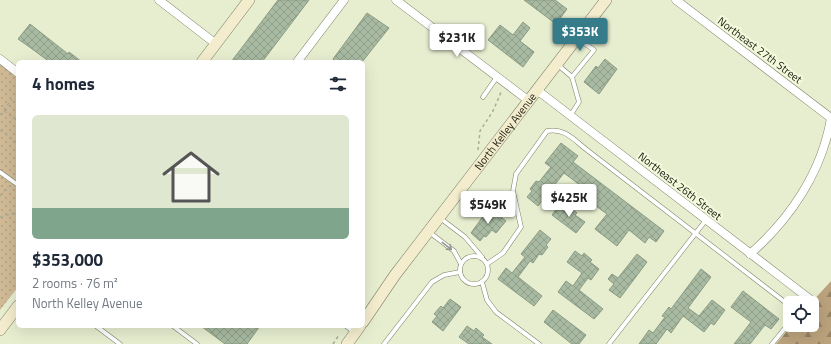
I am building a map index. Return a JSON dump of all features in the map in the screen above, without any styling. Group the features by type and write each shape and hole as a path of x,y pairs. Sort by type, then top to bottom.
{"main road":[{"path":"204,60 249,0"},
{"name":"North Kelley Avenue","path":"365,319 429,231 606,0"},
{"path":"0,330 16,309"},
{"path":"346,344 357,330"}],"street":[{"path":"159,0 216,44"},
{"path":"299,60 344,0"},
{"path":"396,0 529,101"},
{"name":"Northeast 27th Street","path":"676,0 831,118"},
{"path":"0,59 16,71"},
{"name":"Northeast 26th Street","path":"537,90 806,296"},
{"path":"750,254 783,221 808,182 824,150 831,118"}],"lane":[{"path":"572,77 594,50 577,37"},
{"path":"556,65 572,77 579,102 570,116"},
{"path":"483,97 497,77"},
{"path":"487,264 503,253 521,227 513,191 516,174 547,131 557,130 571,138 783,301"},
{"path":"0,172 16,184"},
{"path":"429,231 454,251 461,264 460,272 468,283 477,284 482,282 488,276 487,264 465,237 439,218"},
{"path":"609,344 706,220"},
{"path":"461,264 471,256 483,259"},
{"path":"384,344 432,282 444,275 460,272"},
{"path":"482,282 487,300 496,312 539,344"},
{"path":"99,328 120,344"},
{"path":"176,328 197,344"},
{"path":"772,344 783,331"}],"path":[{"path":"477,154 480,131 493,111 498,97 507,84"},
{"path":"0,115 12,99"},
{"path":"4,110 16,119"},
{"path":"0,130 16,142"},
{"path":"0,196 8,186"},
{"path":"0,217 16,213"}],"shaded area":[{"path":"0,63 16,75 16,290 0,310"}],"green space":[{"path":"831,281 831,344 776,344 786,332 819,332 819,296 817,296"}],"building":[{"path":"278,0 309,0 264,60 233,60"},
{"path":"524,0 555,0 567,9 556,24"},
{"path":"367,13 389,28 364,60 333,59"},
{"path":"523,22 530,28 520,41 534,52 523,67 488,40 500,25 513,35"},
{"path":"30,24 68,54 69,52 79,60 47,60 18,39"},
{"path":"605,59 617,69 599,94 584,82 596,66 598,68"},
{"path":"561,143 578,156 573,162 664,231 656,242 649,237 645,243 629,230 617,246 595,229 607,214 593,204 597,198 564,173 538,206 527,197 532,191 530,189 536,181 539,182 551,167 545,163"},
{"path":"560,204 567,209 569,207 577,213 575,215 585,222 576,233 552,215"},
{"path":"489,208 506,221 496,233 492,230 480,241 471,233"},
{"path":"540,230 551,239 546,245 548,247 542,255 539,254 533,263 530,261 518,277 542,296 534,306 498,279 506,268 512,273 525,257 521,254"},
{"path":"575,251 582,256 584,253 592,260 590,262 599,269 591,280 588,278 579,290 603,309 594,319 558,292 566,281 573,286 582,273 567,262"},
{"path":"637,254 647,262 620,298 609,290 614,284 608,279 612,274 618,278"},
{"path":"701,269 711,277 688,308 699,316 712,300 725,310 714,325 711,323 704,332 683,316 671,333 667,329 656,344 639,344 649,330 653,333 665,317 662,316 669,307 671,309"},
{"path":"743,291 779,319 771,329 765,325 750,344 734,344 751,322 731,307"},
{"path":"450,299 461,307 443,331 432,322 437,316 434,314 441,306 443,308"},
{"path":"553,310 586,335 579,344 572,344 544,322"},
{"path":"467,326 474,331 476,328 484,335 482,337 492,344 469,344 459,337"},
{"path":"204,328 259,328 247,344 225,344"}]}
